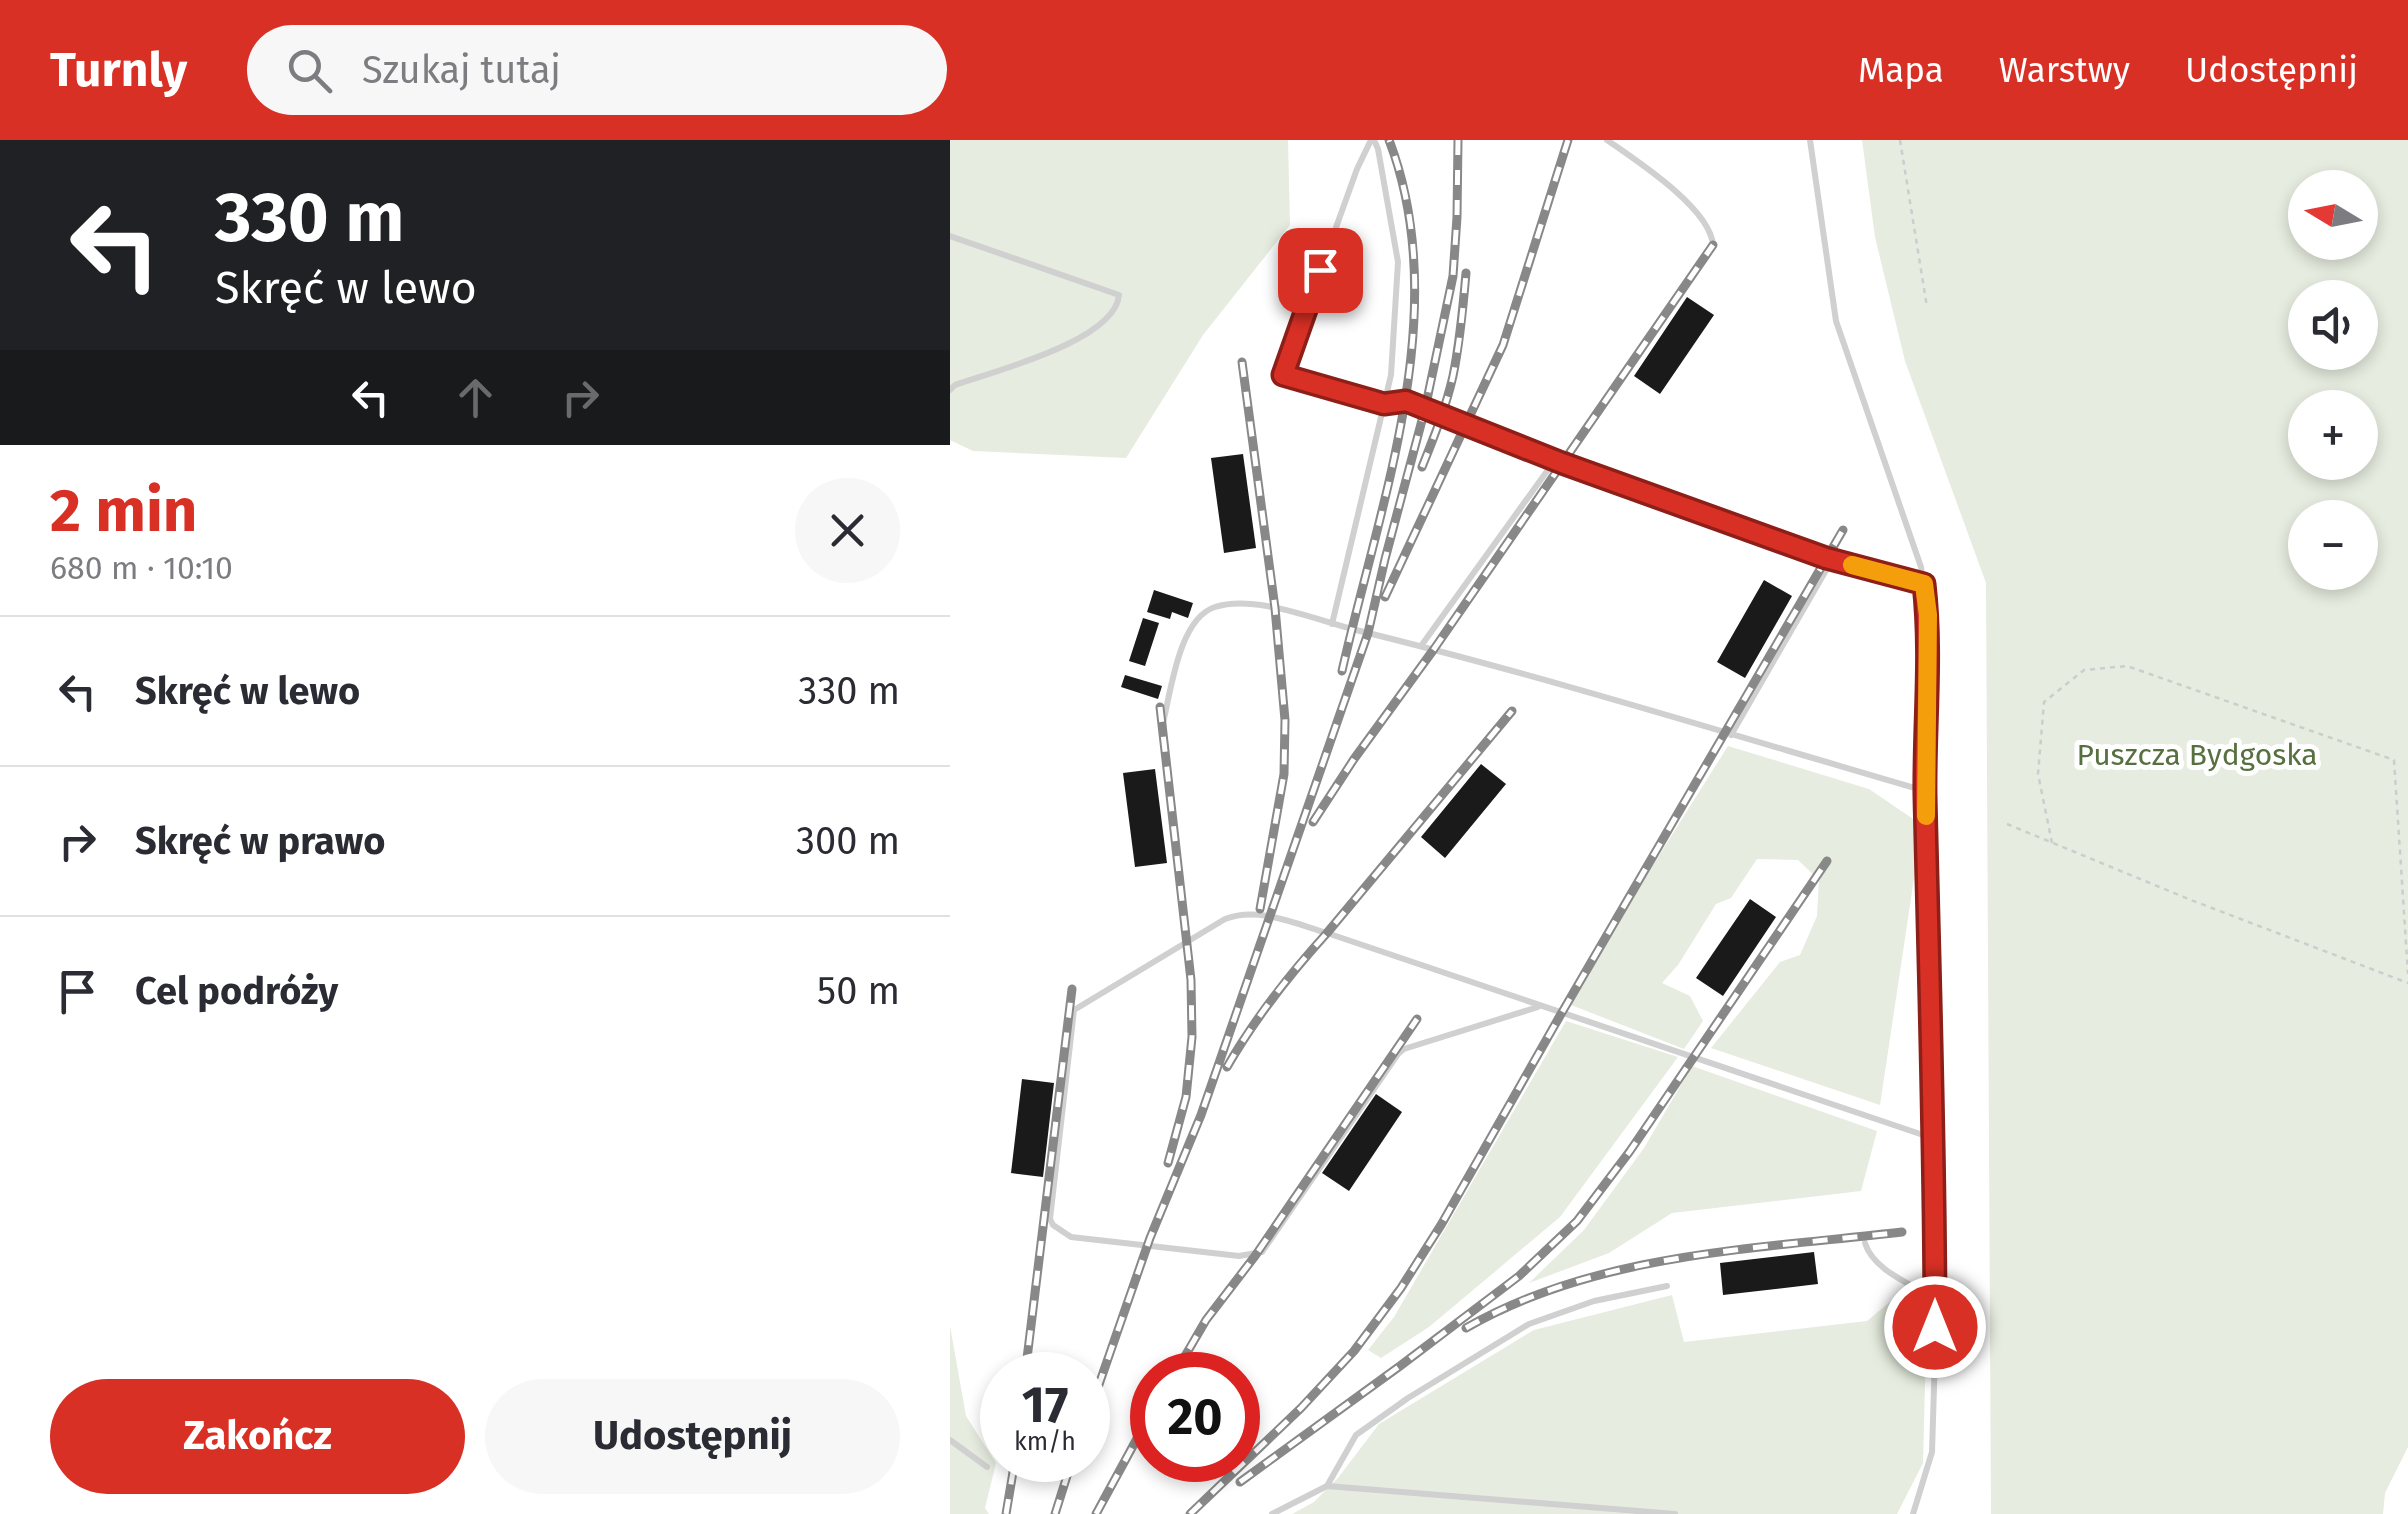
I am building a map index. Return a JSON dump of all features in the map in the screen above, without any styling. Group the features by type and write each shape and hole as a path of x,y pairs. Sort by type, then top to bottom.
{"lane":[{"path":"1332,624 1384,404 1391,375 1398,262 1378,148 1372,140 1350,188 1283,375 1384,404 1406,401 1555,460 1832,560 1924,584"},
{"path":"1607,140 1694,208 1708,226 1712,245"},
{"path":"1810,140 1836,322 1922,566 1928,615 1925,791 1935,1139 1935,1298 1932,1452 1913,1514"},
{"path":"950,236 1119,295 1113,313 1073,344 950,390"},
{"path":"1421,646 1555,460"},
{"path":"1731,735 1832,560"},
{"path":"1162,727 1190,627 1216,606 1245,604 1276,608 1421,646 1925,791"},
{"path":"1539,1006 1398,1054 1262,1252 1239,1256 1071,1237 1050,1219 1072,1011 1225,919 1244,914 1268,916 1327,933 1935,1139"},
{"path":"1865,1243 1868,1254 1878,1264 1935,1298"},
{"path":"1327,1486 1356,1434 1530,1324 1594,1301 1667,1286"},
{"path":"950,1440 980,1462"},
{"path":"1272,1514 1327,1486 1674,1514"}],"path":[{"path":"1900,140 1927,308"},
{"path":"2052,842 2038,774 2044,702 2084,670 2127,666 2394,760 2408,974"},
{"path":"2008,824 2191,900 2408,983"}],"green space":[{"path":"950,140 1288,140 1290,225 1203,335 1126,458 973,451 950,440"},
{"name":"Puszcza Bydgoska","path":"1862,140 2408,140 2408,1447 2385,1493 2383,1514 1991,1514 1986,583 1905,361 1875,237"},
{"path":"1728,746 1869,789 1922,825 1880,1105 1711,1048 1780,962 1800,955 1817,916 1819,880 1798,860 1757,859 1731,898 1716,904 1678,965 1662,983 1690,996 1703,1021 1684,1049 1566,1003"},
{"path":"1566,1021 1678,1057 1560,1217 1429,1327 1381,1358 1368,1350 1394,1317"},
{"path":"1692,1066 1877,1131 1861,1191 1672,1213 1609,1253 1529,1283 1584,1230 1644,1148"},
{"path":"1903,1291 1927,1308 1923,1463 1897,1514 1292,1514 1314,1502 1338,1478 1379,1424 1534,1330 1672,1295 1684,1342 1867,1321"},
{"path":"950,1326 966,1416 980,1438 980,1482 991,1482 985,1508 989,1514 950,1514"}],"building":[{"path":"1687,297 1714,315 1660,394 1634,376"},
{"path":"1243,454 1256,548 1224,553 1211,458"},
{"path":"1764,580 1792,596 1745,678 1717,662"},
{"path":"1154,590 1193,603 1188,618 1172,612 1170,619 1147,612"},
{"path":"1143,618 1159,623 1145,666 1129,661"},
{"path":"1125,675 1162,686 1158,699 1121,687"},
{"path":"1481,764 1506,784 1445,858 1421,837"},
{"path":"1155,769 1167,863 1135,867 1123,773"},
{"path":"1750,899 1776,917 1723,996 1696,978"},
{"path":"1022,1079 1054,1083 1043,1177 1011,1173"},
{"path":"1376,1094 1402,1112 1349,1191 1322,1173"},
{"path":"1814,1252 1818,1284 1723,1295 1720,1263"}],"railway":[{"path":"1342,671 1391,474 1413,338 1414,271 1407,205 1389,140"},
{"path":"1110,1353 1150,1238 1201,1115 1368,633 1425,409 1453,276 1458,140"},
{"path":"1385,597 1503,345 1568,140"},
{"path":"1313,822 1713,245"},
{"path":"1422,467 1453,376 1466,273"},
{"path":"1242,362 1275,608 1285,720 1284,774 1260,909"},
{"path":"1190,1514 1301,1408 1354,1351 1401,1288 1843,530"},
{"path":"1160,707 1191,980 1192,1037 1186,1097 1168,1163"},
{"path":"1227,1067 1286,981 1512,711"},
{"path":"1260,1468 1519,1276 1577,1221 1630,1151 1827,861"},
{"path":"1028,1352 1072,989"},
{"path":"1187,1352 1417,1019"},
{"path":"1466,1328 1516,1303 1623,1269 1734,1250 1902,1232"},
{"path":"1096,1514 1130,1451"},
{"path":"1006,1514 1011,1482"},
{"path":"1055,1514 1065,1482"}],"slow traffic":[{"path":"1852,565 1924,584 1928,615 1926,816"}],"route":[{"path":"1320,270 1283,375 1384,404 1406,401 1562,463 1826,558 1924,584 1928,615 1925,791 1935,1139 1935,1327"}]}
